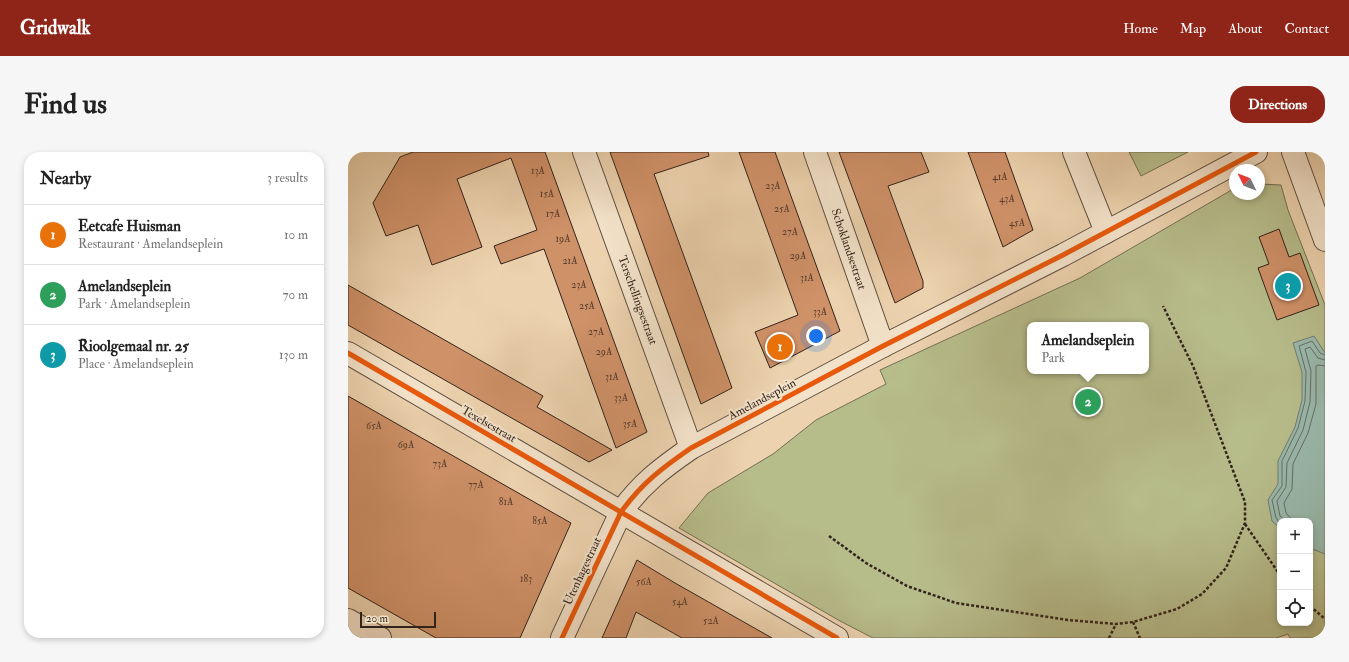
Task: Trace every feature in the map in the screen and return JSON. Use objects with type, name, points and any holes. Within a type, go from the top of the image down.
[{"type":"street","name":"Terschellingsestraat","points":[[584,152],[691,448]]},
{"type":"street","name":"Schoklandsestraat","points":[[815,152],[883,346]]},
{"type":"street","points":[[1074,152],[1106,232]]},
{"type":"street","name":"Amelandseplein","points":[[621,512],[630,499],[665,465],[691,448],[883,346],[1106,232],[1256,152]]},
{"type":"street","points":[[1293,152],[1325,240]]},
{"type":"street","name":"Texelsestraat","points":[[348,353],[621,512]]},
{"type":"street","points":[[621,512],[837,638]]},
{"type":"street","name":"Utenhagestraat","points":[[562,638],[621,512]]},
{"type":"street","points":[[348,620],[380,638]]},
{"type":"path","points":[[829,536],[866,564],[907,586],[956,603],[1068,620],[1116,624],[1133,622],[1177,609],[1202,594],[1226,568],[1245,523],[1245,502],[1194,366],[1163,306]]},
{"type":"path","points":[[1245,523],[1277,570]]},
{"type":"path","points":[[1313,609],[1325,619]]},
{"type":"path","points":[[1133,622],[1140,638]]},
{"type":"path","points":[[1109,638],[1116,624]]},
{"type":"green space","points":[[1129,152],[1188,152],[1141,176]]},
{"type":"green space","points":[[1265,184],[1281,185],[1288,210],[1325,305],[1325,638],[1290,638],[1288,634],[1276,638],[873,638],[840,621],[679,528],[708,493],[773,454],[816,420],[886,384],[880,370],[1080,278],[1229,191],[1229,200],[1265,200]]},
{"type":"water","points":[[1314,336],[1325,353],[1325,554],[1313,549],[1313,518],[1277,518],[1277,525],[1272,521],[1268,500],[1278,484],[1278,461],[1295,427],[1302,400],[1302,372],[1293,343]]},
{"type":"building","points":[[413,152],[545,152],[647,432],[616,448],[544,249],[501,264],[494,246],[537,230],[511,158],[457,179],[482,247],[432,265],[418,225],[386,236],[373,203],[400,157]]},
{"type":"building","points":[[610,152],[708,152],[709,156],[654,174],[732,388],[701,404]]},
{"type":"building","points":[[739,152],[775,152],[840,331],[770,368],[755,332],[798,315]]},
{"type":"building","points":[[839,152],[921,152],[929,172],[888,186],[923,281],[923,288],[895,303]]},
{"type":"building","points":[[968,152],[1005,152],[1033,230],[1003,247]]},
{"type":"building","points":[[1279,229],[1289,257],[1300,253],[1319,305],[1277,320],[1258,268],[1269,264],[1259,237]]},
{"type":"building","points":[[348,285],[543,396],[537,407],[612,450],[589,462],[348,325]]},
{"type":"building","points":[[348,396],[571,523],[520,638],[436,638],[348,588]]},
{"type":"building","points":[[637,560],[772,638],[682,638],[636,612],[626,638],[602,638]]},
{"type":"cycle path","points":[[562,638],[621,512],[645,484],[681,455],[691,448],[883,346],[1063,255],[1256,152]]},
{"type":"cycle path","points":[[348,353],[837,638]]},
{"type":"place","name":"Rioolgemaal nr. 25","points":[[1288,286]]},
{"type":"place","name":"Eetcafe Huisman","points":[[780,347]]},
{"type":"place","name":"Amelandseplein","points":[[1088,402]]}]
